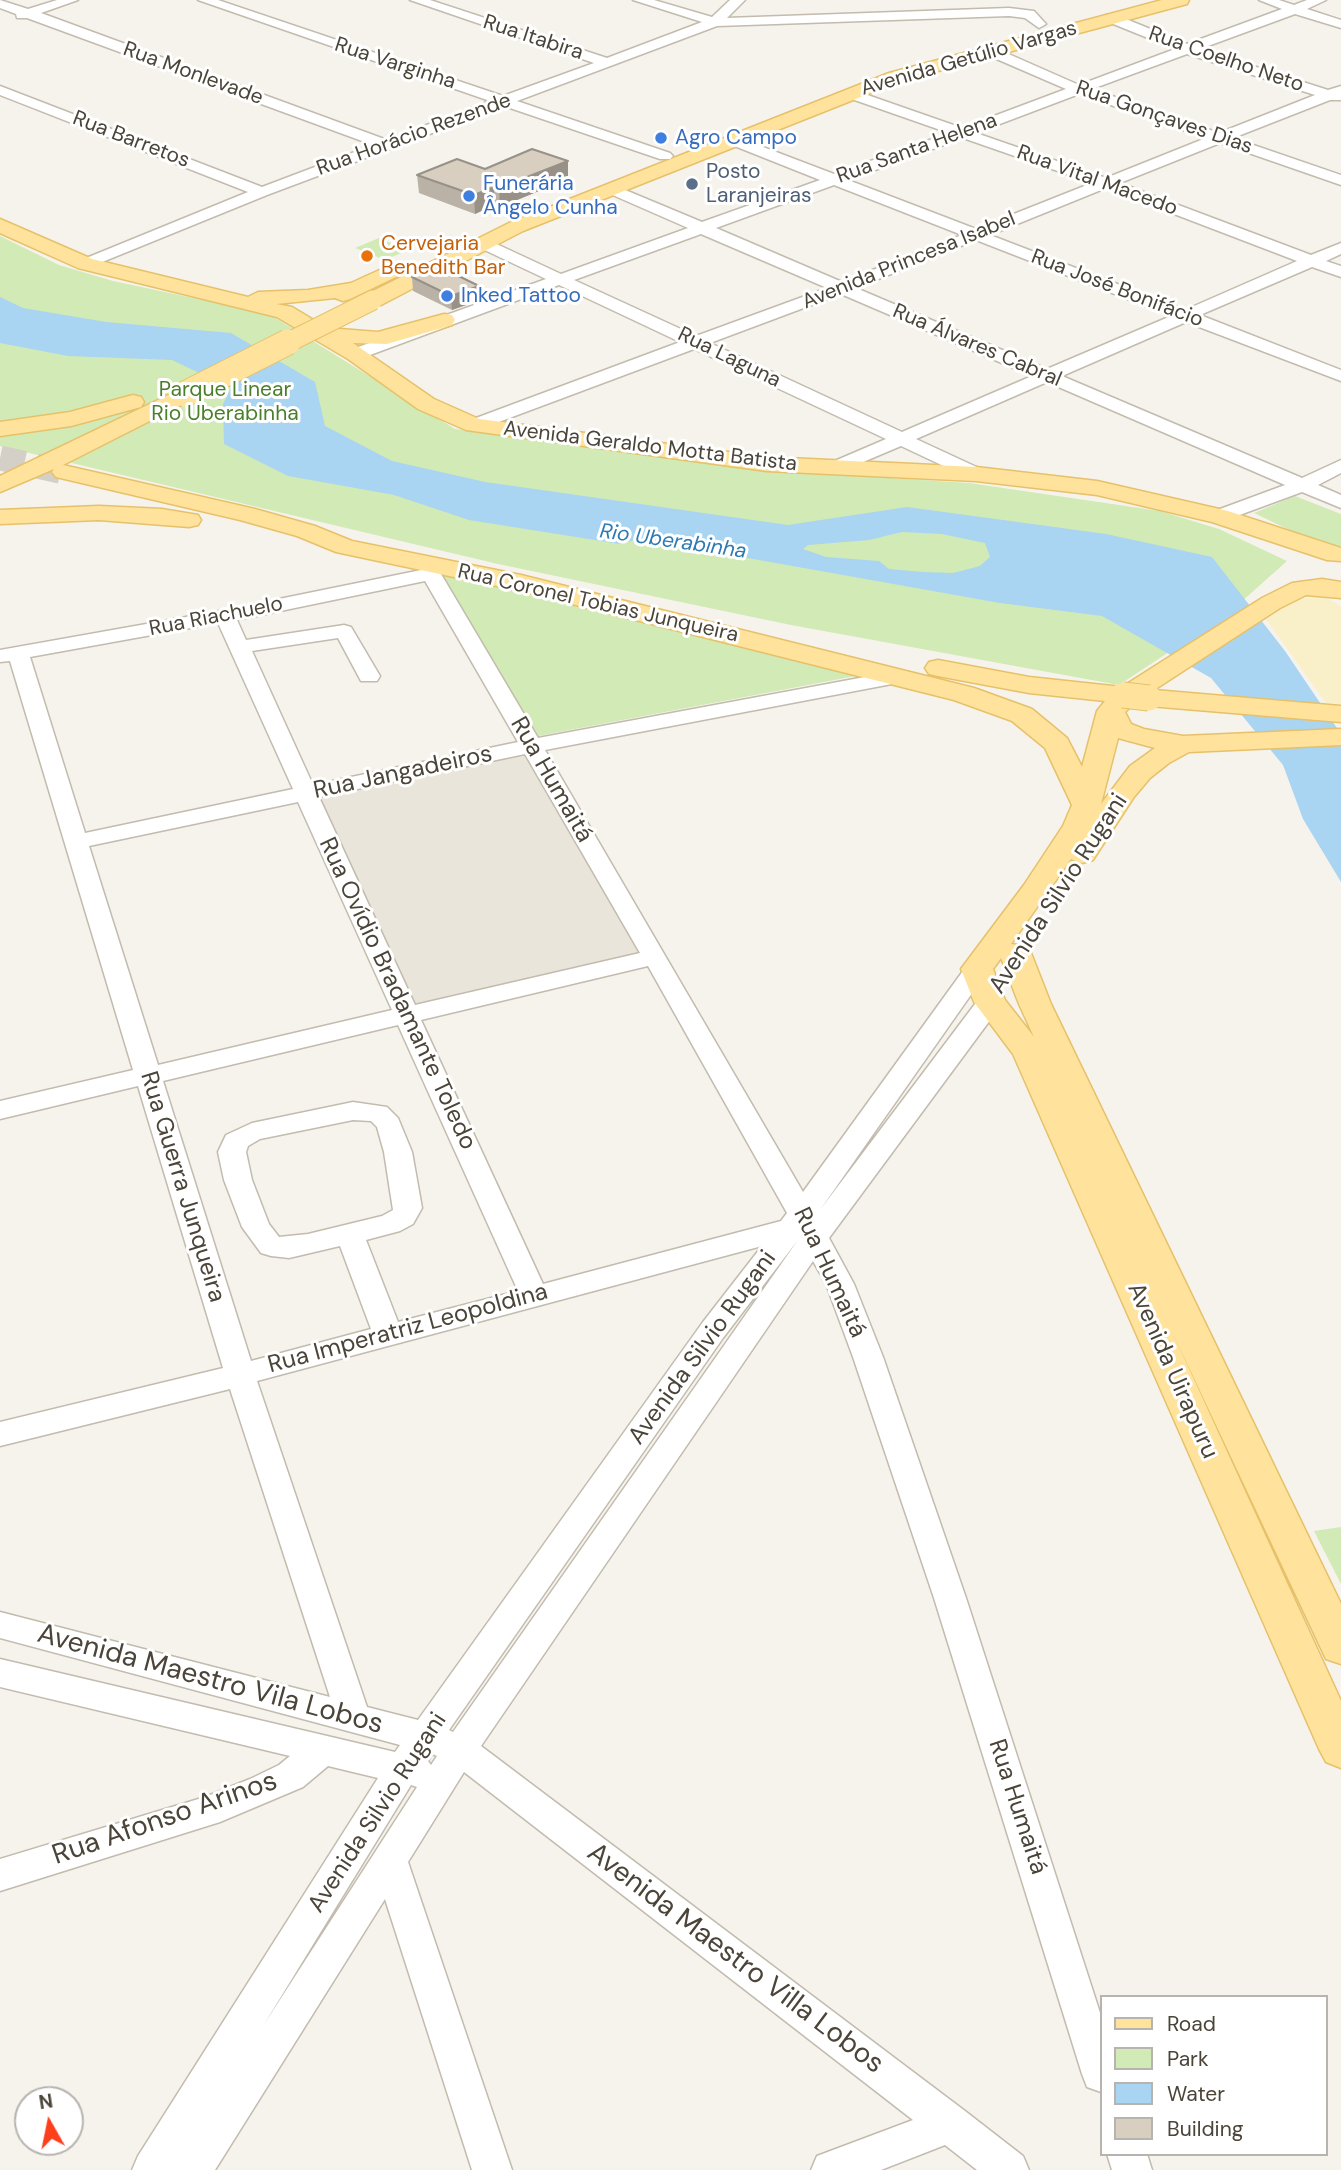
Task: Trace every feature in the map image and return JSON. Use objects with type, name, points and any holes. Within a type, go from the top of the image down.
[{"type":"main road","name":"Avenida Getúlio Vargas","points":[[0,485],[92,443],[174,391],[348,292],[665,156],[795,104],[1039,24],[1137,0]]},
{"type":"main road","name":"Avenida Getúlio Vargas","points":[[0,464],[133,402],[174,391],[373,300],[482,243],[507,224],[613,190],[737,142],[851,94],[890,73],[990,51],[1181,0]]},
{"type":"main road","points":[[795,104],[815,110]]},
{"type":"main road","name":"Avenida Geraldo Motta Batista","points":[[0,225],[85,264],[284,312],[356,354],[426,404],[474,425],[767,464],[976,474],[1097,488],[1219,516],[1338,555]]},
{"type":"main road","points":[[190,289],[262,298],[348,292]]},
{"type":"main road","points":[[321,333],[379,339],[444,320]]},
{"type":"main road","points":[[0,429],[71,419],[133,402]]},
{"type":"main road","name":"Rua Coronel Tobias Junqueira","points":[[64,472],[258,517],[306,531],[345,547],[433,570],[521,583],[964,694],[1022,715],[1057,744],[1086,805]]},
{"type":"main road","points":[[0,517],[99,513],[162,516],[345,547]]},
{"type":"main road","points":[[1301,588],[1312,561],[1338,555]]},
{"type":"main road","points":[[521,583],[948,670],[1128,701],[1341,714]]},
{"type":"main road","points":[[1128,701],[1122,699],[1272,603],[1301,588],[1341,590]]},
{"type":"main road","points":[[1128,701],[1121,729],[1136,736],[1183,744],[1341,737]]},
{"type":"main road","name":"Avenida Silvio Rugani","points":[[983,986],[1037,890],[1078,826],[1128,701]]},
{"type":"main road","name":"Avenida Silvio Rugani","points":[[983,986],[1015,953],[1123,792],[1159,757],[1183,744]]},
{"type":"main road","name":"Avenida Uirapuru","points":[[1015,953],[1035,1004],[1341,1647]]},
{"type":"main road","name":"Avenida Uirapuru","points":[[983,986],[1027,1051],[1341,1749]]},
{"type":"main road","points":[[1247,1537],[1287,1532]]},
{"type":"street","points":[[0,21],[71,0]]},
{"type":"street","name":"Rua Varginha","points":[[205,0],[665,156]]},
{"type":"street","name":"Rua Itabira","points":[[417,0],[609,63]]},
{"type":"street","points":[[640,0],[715,22],[1009,12],[1028,15],[1039,24]]},
{"type":"street","name":"Rua Horácio Rezende","points":[[85,264],[262,192],[715,22],[738,0]]},
{"type":"street","points":[[1266,0],[1341,24]]},
{"type":"street","name":"Rua Santa Helena","points":[[356,354],[1319,0]]},
{"type":"street","name":"Rua Monlevade","points":[[0,4],[386,145]]},
{"type":"street","name":"Rua Coelho Neto","points":[[1111,18],[1189,50],[1337,95]]},
{"type":"street","name":"Rua Gonçaves Dias","points":[[990,51],[1080,90],[1341,180]]},
{"type":"street","name":"Rua Barretos","points":[[0,90],[262,192]]},
{"type":"street","name":"Rua Vital Macedo","points":[[851,94],[1106,183],[1341,272]]},
{"type":"street","name":"Avenida Princesa Isabel","points":[[474,425],[698,343],[1337,95]]},
{"type":"street","name":"Rua José Bonifácio","points":[[737,142],[1341,376]]},
{"type":"street","name":"Rua Álvares Cabral","points":[[613,190],[1341,502]]},
{"type":"street","name":"Rua Laguna","points":[[482,243],[976,474]]},
{"type":"street","points":[[837,467],[1341,248]]},
{"type":"street","points":[[1219,516],[1303,485],[1341,466]]},
{"type":"street","name":"Rua Riachuelo","points":[[9,655],[225,616],[433,570]]},
{"type":"street","name":"Rua Humaitá","points":[[433,570],[531,746],[655,957],[803,1226],[840,1284],[868,1357],[950,1598],[1100,2071]]},
{"type":"street","name":"Rua Ovídio Bradamante Toledo","points":[[225,616],[534,1295]]},
{"type":"street","points":[[239,647],[344,631],[369,676]]},
{"type":"street","name":"Rua Guerra Junqueira","points":[[9,655],[74,842],[240,1375],[354,1718]]},
{"type":"street","name":"Rua Jangadeiros","points":[[74,842],[531,746],[897,677]]},
{"type":"street","points":[[0,1110],[408,1017],[655,957]]},
{"type":"street","name":"Avenida Silvio Rugani","points":[[193,2170],[450,1764],[803,1226],[983,986]]},
{"type":"street","points":[[353,1111],[378,1113],[389,1124],[398,1152],[408,1208],[403,1217],[390,1224],[350,1234],[289,1248],[271,1246],[256,1227],[238,1180],[232,1152],[236,1141],[251,1132],[306,1119],[353,1111]]},
{"type":"street","name":"Avenida Silvio Rugani","points":[[152,2170],[403,1768],[713,1330],[803,1226]]},
{"type":"street","name":"Rua Imperatriz Leopoldina","points":[[0,1434],[240,1375],[534,1295],[803,1226]]},
{"type":"street","points":[[350,1234],[388,1335]]},
{"type":"street","name":"Avenida Maestro Vila Lobos","points":[[0,1625],[426,1737],[450,1764]]},
{"type":"street","name":"Avenida Maestro Villa Lobos","points":[[0,1673],[403,1768],[450,1764],[951,2124],[1009,2170]]},
{"type":"street","name":"Rua Afonso Arinos","points":[[0,1875],[208,1811],[262,1790],[291,1776],[323,1749]]},
{"type":"street","points":[[390,1861],[492,2170]]},
{"type":"street","points":[[831,2170],[951,2124]]},
{"type":"shaded area","points":[[531,746],[655,957],[408,1017],[306,794]]},
{"type":"green space","name":"Parque Linear Rio Uberabinha","points":[[0,236],[59,265],[113,281],[269,314],[455,429],[763,470],[969,483],[1160,511],[1219,529],[1287,561],[1231,611],[1119,685],[791,625],[498,564],[0,446]]},
{"type":"green space","points":[[379,238],[408,250],[385,260],[355,248]]},
{"type":"green space","points":[[1295,496],[1341,514],[1341,547],[1308,539],[1254,513]]},
{"type":"green space","points":[[441,574],[861,675],[538,736]]},
{"type":"green space","points":[[1341,1527],[1341,1584],[1314,1531]]},
{"type":"sand","points":[[1324,597],[1341,606],[1341,704],[1326,703],[1266,619],[1296,599]]},
{"type":"water","points":[[0,297],[23,308],[106,322],[231,333],[315,382],[325,426],[392,461],[485,482],[788,525],[907,507],[1106,534],[1212,557],[1285,651],[1341,734],[1341,882],[1303,819],[1283,765],[1211,678],[1102,616],[1000,603],[288,476],[224,444],[223,404],[231,388],[172,360],[68,356],[0,343]],"holes":[[[902,532],[942,534],[985,543],[990,557],[980,566],[953,573],[923,572],[889,569],[879,561],[826,557],[803,549],[808,545],[869,540]]]},
{"type":"building","points":[[532,149],[568,161],[474,195],[417,175],[457,159],[485,169]]},
{"type":"building","points":[[436,265],[479,286],[451,296],[412,277]]},
{"type":"waterway","name":"Rio Uberabinha","points":[[400,486],[469,510],[620,534]]},
{"type":"tunnel","points":[[0,458],[64,472]]},
{"type":"place","name":"Agro Campo","points":[[661,138]]},
{"type":"place","name":"Posto Laranjeiras","points":[[692,184]]},
{"type":"place","name":"Funerária Ângelo Cunha","points":[[469,196]]},
{"type":"place","name":"Cervejaria Benedith Bar","points":[[367,256]]},
{"type":"place","name":"Inked Tattoo","points":[[447,296]]}]
